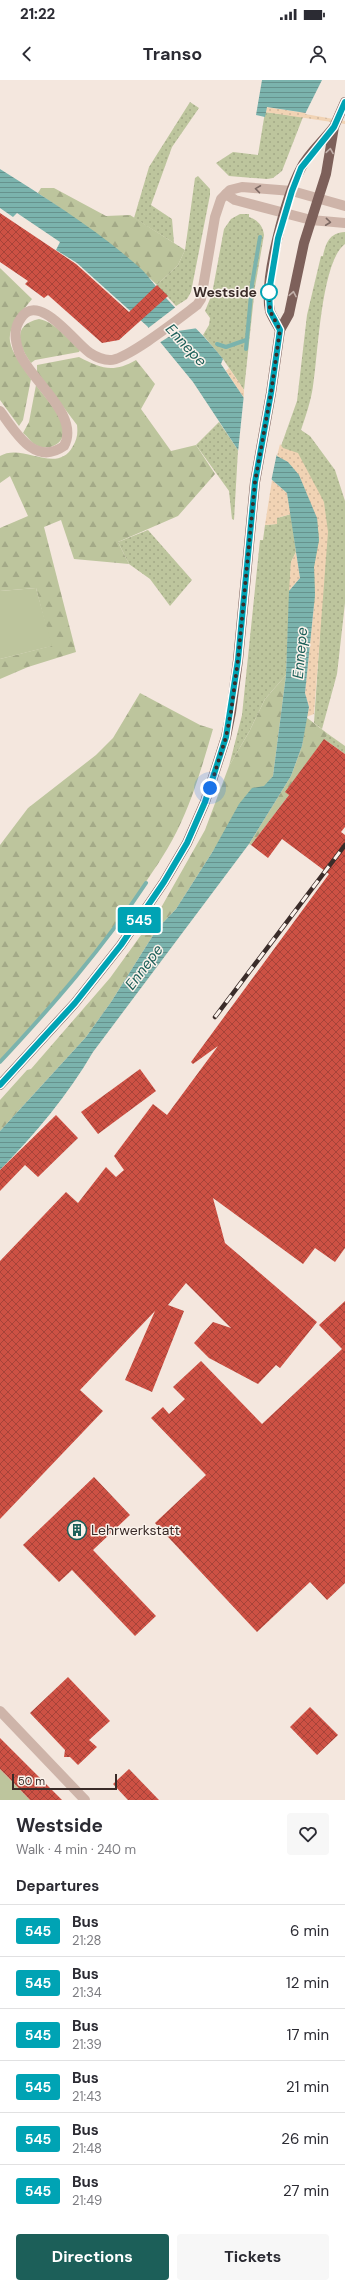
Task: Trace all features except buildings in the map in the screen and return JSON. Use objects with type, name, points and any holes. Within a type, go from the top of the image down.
[{"type":"main road","points":[[0,1085],[75,1003],[121,945],[168,875],[187,843],[205,802],[224,743],[231,712],[238,660],[255,482],[271,393],[280,330],[289,314],[311,220],[326,174],[334,127],[345,102]]},
{"type":"main road","points":[[280,330],[270,311],[269,292],[278,238],[292,191],[301,168],[334,127]]},
{"type":"street","points":[[0,410],[24,443],[33,449],[52,453],[64,446],[68,435],[65,418],[20,355],[14,334],[17,324],[23,315],[30,310],[39,311],[69,332],[89,353],[102,359],[122,358],[197,305],[200,298],[215,216],[221,199],[230,190],[242,187],[292,191],[345,206]]},
{"type":"street","points":[[226,194],[235,200],[311,220],[345,223]]},
{"type":"street","points":[[0,1711],[85,1800]]},
{"type":"green space","points":[[190,102],[199,108],[172,147],[151,205],[172,219],[174,243],[134,218],[149,167]]},
{"type":"green space","points":[[265,112],[303,117],[282,171],[273,178],[267,179],[229,176],[216,163],[233,152],[258,155]]},
{"type":"green space","points":[[198,176],[210,189],[210,195],[191,292],[187,299],[176,306],[157,285],[178,265],[185,250],[195,178]]},
{"type":"green space","points":[[41,188],[54,188],[106,216],[130,215],[185,250],[178,265],[157,285],[114,248],[38,193]]},
{"type":"green space","points":[[240,214],[249,214],[249,217],[260,224],[264,235],[255,287],[244,390],[223,359],[203,335],[209,325],[210,318],[205,311],[212,294],[224,229],[231,219]]},
{"type":"green space","points":[[345,232],[345,244],[337,254],[326,288],[312,392],[301,430],[310,436],[335,470],[345,501],[345,603],[337,674],[322,729],[314,723],[320,633],[281,446],[297,401],[307,315],[321,256],[323,256],[327,243],[335,234]]},
{"type":"green space","points":[[0,268],[32,299],[15,321],[11,330],[10,338],[11,346],[15,355],[31,379],[23,420],[19,426],[0,400]]},
{"type":"green space","points":[[39,319],[56,327],[80,350],[79,352],[35,360],[31,363],[23,350],[20,337],[21,331],[24,326],[30,322]]},
{"type":"green space","points":[[79,357],[101,367],[108,368],[121,367],[136,360],[155,384],[141,409],[171,451],[196,445],[215,474],[178,516],[118,542],[129,564],[74,559],[61,520],[44,527],[76,652],[28,667],[0,679],[0,659],[51,646],[36,588],[0,591],[0,528],[28,516],[10,476],[0,483],[0,456],[9,453],[19,453],[49,459],[58,458],[66,454],[73,446],[77,436],[77,425],[37,372],[37,365]]},
{"type":"green space","points":[[36,385],[55,410],[63,427],[62,438],[59,442],[45,448],[34,444],[23,433],[29,422]]},
{"type":"green space","points":[[219,422],[238,450],[234,520],[232,519],[229,491],[196,445]]},
{"type":"green space","points":[[291,514],[296,552],[291,562],[286,675],[265,699],[249,732],[229,766],[242,715],[260,540],[263,540],[265,525],[276,524],[277,518]]},
{"type":"green space","points":[[148,530],[192,580],[170,606],[150,579],[129,564],[118,542]]},
{"type":"green space","points":[[36,588],[52,646],[0,659],[0,591]]},
{"type":"green space","points":[[286,675],[273,776],[213,851],[176,909],[157,929],[111,1002],[86,1037],[0,1131],[0,1100],[27,1070],[31,1069],[110,978],[162,906],[205,830],[229,766],[249,732],[265,699]]},
{"type":"green space","points":[[140,693],[200,725],[213,729],[188,806],[168,848],[121,917],[72,980],[0,1060],[0,845],[28,808],[96,755],[113,738]]},
{"type":"green space","points":[[306,717],[328,734],[286,792],[289,795],[251,845],[249,844],[291,776],[302,746]]},
{"type":"green space","points":[[328,734],[345,746],[345,754],[324,739]]},
{"type":"green space","points":[[0,1769],[30,1800],[0,1800]]},
{"type":"sand","points":[[266,107],[345,119],[345,124],[265,112]]},
{"type":"sand","points":[[229,368],[244,390],[244,398],[226,371]]},
{"type":"sand","points":[[280,444],[283,448],[298,453],[324,502],[328,532],[314,714],[306,717],[309,707],[305,693],[315,595],[314,567],[319,540],[317,518],[277,456]]},
{"type":"sand","points":[[272,480],[287,493],[291,514],[277,518],[277,524],[265,525]]},
{"type":"sand","points":[[296,552],[300,578],[289,591],[291,562]]},
{"type":"water","points":[[262,80],[345,80],[345,119],[267,107],[265,117],[256,115]]},
{"type":"water","name":"Ennepe","points":[[0,169],[72,215],[123,253],[143,271],[163,295],[223,359],[221,364],[244,398],[277,456],[288,462],[299,475],[317,518],[319,540],[314,567],[315,595],[305,693],[309,707],[302,746],[291,776],[249,844],[93,1052],[62,1099],[0,1170],[0,1131],[86,1037],[111,1002],[157,929],[176,909],[213,851],[239,804],[252,788],[264,786],[273,776],[286,675],[289,591],[300,578],[287,493],[238,450],[193,382],[147,326],[77,263],[56,250],[60,242],[17,213],[13,217],[0,208]]},
{"type":"pier","points":[[322,80],[345,80],[345,121],[305,114]]},
{"type":"pier","points":[[177,306],[198,328],[178,331],[159,343],[147,329]]},
{"type":"pier","points":[[244,394],[277,453],[271,482],[238,452]]},
{"type":"waterway","points":[[246,349],[252,284],[260,237]]},
{"type":"waterway","points":[[217,344],[226,347],[246,340]]},
{"type":"waterway","points":[[0,1062],[77,976],[130,907],[146,883]]},
{"type":"railway","points":[[215,1017],[345,845]]},
{"type":"bus line","name":"545","points":[[0,1085],[75,1003],[121,945],[164,882],[187,843],[205,802],[226,737],[231,712],[238,660],[255,482],[271,393],[280,330],[270,311],[269,292],[272,267],[278,238],[292,191],[301,168],[334,127],[345,102]]},
{"type":"place","name":"Westside","points":[[269,292]]},
{"type":"place","name":"Lehrwerkstatt","points":[[77,1530]]},
{"type":"route","points":[[210,788],[226,737],[231,712],[238,660],[255,482],[271,393],[280,330],[270,311],[269,292]]}]
